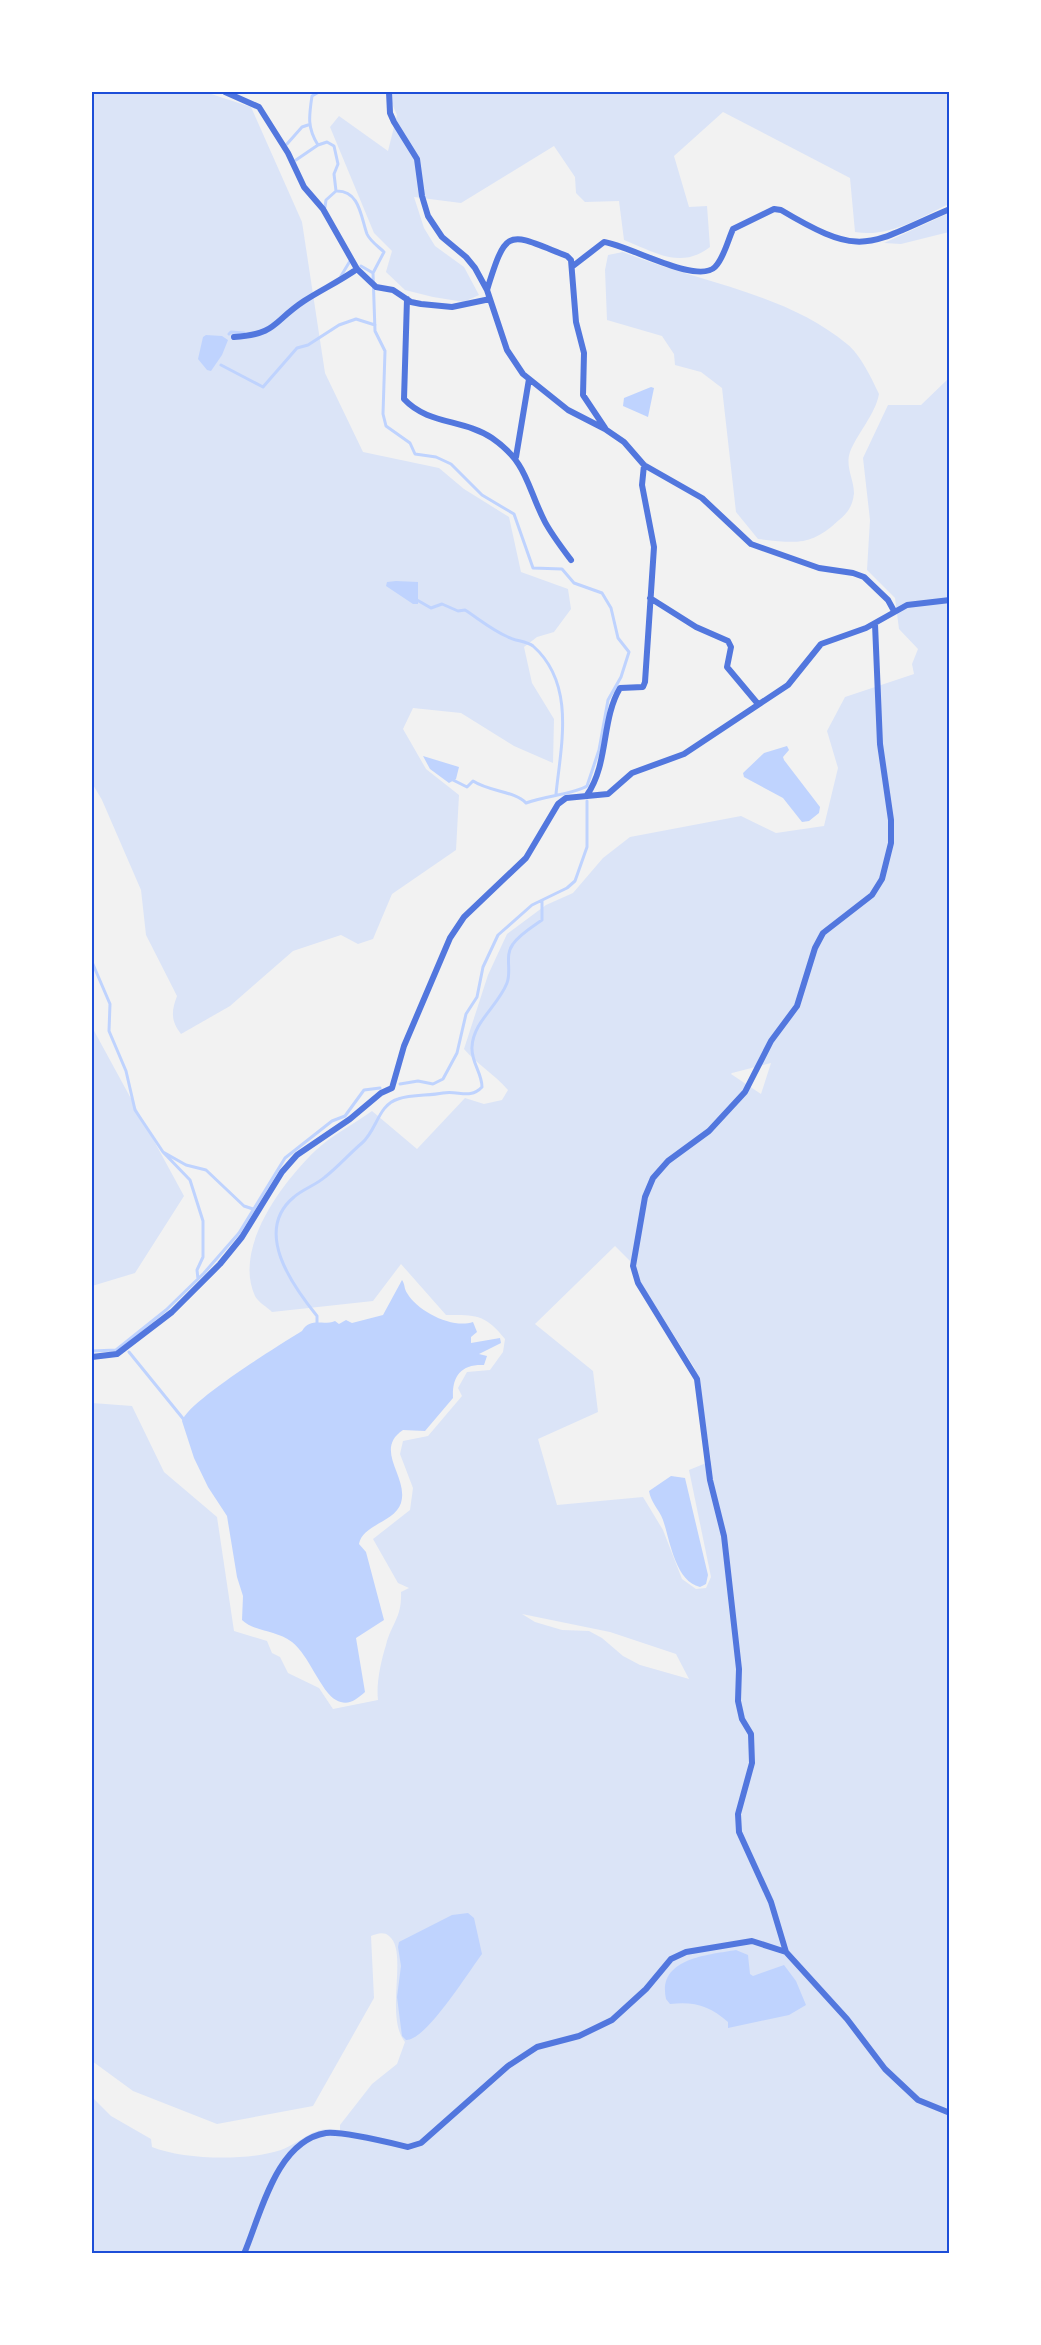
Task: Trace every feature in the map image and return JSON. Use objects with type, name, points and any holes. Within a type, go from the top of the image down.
[{"type":"street","points":[[225,92],[259,107],[288,153],[304,187],[322,209],[357,269],[376,286],[393,290],[421,304],[452,307],[490,299]]},
{"type":"street","points":[[389,92],[390,113],[417,159],[422,196],[428,216],[442,237],[466,257],[487,290],[513,362],[529,379],[568,410],[605,429],[624,442],[644,465],[702,498],[751,544],[819,568],[854,573],[864,577],[888,600],[894,611]]},
{"type":"street","points":[[573,266],[604,242],[622,245],[682,268],[707,272],[715,268],[733,229],[774,209],[781,210],[837,240],[866,243],[883,239],[950,208]]},
{"type":"street","points":[[487,290],[498,256],[511,240],[519,237],[567,256],[573,266],[576,322],[584,353],[583,396],[605,429]]},
{"type":"street","points":[[234,337],[265,333],[303,302],[336,284],[357,269]]},
{"type":"street","points":[[407,299],[404,399],[424,415],[481,432],[516,458],[526,473],[532,495],[546,524],[571,560]]},
{"type":"street","points":[[516,458],[529,379]]},
{"type":"street","points":[[587,795],[599,770],[613,700],[620,688],[643,687],[645,682],[654,547],[642,485],[644,465]]},
{"type":"street","points":[[650,598],[696,627],[728,641],[731,647],[727,667],[758,704]]},
{"type":"street","points":[[92,1357],[117,1354],[172,1312],[220,1264],[242,1237],[282,1172],[297,1155],[350,1119],[381,1093],[392,1088],[404,1046],[450,938],[464,917],[526,858],[558,804],[566,798],[608,794],[632,773],[684,754],[734,723],[788,685],[821,644],[875,624],[907,605],[950,600]]},
{"type":"street","points":[[875,624],[880,744],[891,820],[891,843],[882,879],[872,896],[823,933],[815,948],[797,1006],[771,1041],[746,1092],[709,1131],[668,1161],[653,1178],[645,1197],[633,1266],[648,1301],[697,1379],[710,1480],[724,1536],[739,1669],[738,1701],[742,1719],[752,1734],[752,1763],[738,1814],[739,1832],[771,1902],[786,1952],[847,2019],[885,2069],[918,2100],[950,2113]]},
{"type":"street","points":[[244,2253],[286,2156],[308,2140],[327,2133],[408,2147],[421,2143],[508,2066],[537,2047],[579,2036],[612,2020],[646,1989],[672,1959],[686,1952],[752,1941],[786,1952]]},
{"type":"shaded area","points":[[92,92],[205,92],[251,107],[302,222],[325,373],[363,452],[439,468],[464,489],[509,517],[521,572],[568,589],[571,609],[554,632],[537,637],[524,647],[532,683],[554,719],[553,763],[514,746],[461,713],[413,708],[403,729],[426,769],[459,795],[456,850],[392,894],[373,939],[358,944],[341,935],[293,951],[230,1006],[181,1034],[175,1025],[173,1016],[177,996],[146,935],[141,890],[102,800],[92,783]]},
{"type":"shaded area","points":[[387,92],[945,92],[950,95],[949,204],[903,226],[880,232],[855,232],[850,178],[723,112],[674,156],[689,207],[707,206],[710,247],[699,254],[678,258],[657,254],[624,240],[619,201],[585,202],[576,193],[575,177],[554,146],[461,203],[414,197],[424,228],[435,246],[464,267],[479,295],[464,302],[433,297],[405,290],[386,272],[392,251],[374,233],[330,127],[339,116],[388,151],[397,115]]},
{"type":"shaded area","points":[[949,213],[949,232],[901,244],[884,243]]},
{"type":"shaded area","points":[[623,252],[768,300],[796,312],[823,326],[847,344],[856,354],[879,394],[874,409],[850,452],[849,468],[854,488],[851,505],[845,515],[829,529],[811,539],[802,541],[783,542],[758,539],[736,512],[722,388],[701,372],[675,365],[674,354],[662,336],[607,320],[605,270],[608,255]]},
{"type":"shaded area","points":[[949,378],[949,2253],[92,2253],[92,2097],[111,2116],[151,2139],[152,2147],[198,2157],[267,2154],[281,2150],[315,2132],[340,2130],[340,2125],[372,2084],[397,2064],[405,2042],[399,2031],[396,2017],[397,1955],[395,1944],[387,1934],[380,1933],[371,1936],[374,1998],[313,2106],[217,2124],[133,2091],[92,2061],[92,1403],[132,1406],[164,1472],[217,1517],[234,1631],[267,1641],[272,1653],[280,1657],[288,1673],[319,1688],[333,1709],[378,1700],[378,1679],[384,1651],[398,1614],[401,1592],[409,1588],[398,1583],[373,1539],[410,1510],[413,1488],[400,1454],[403,1441],[428,1436],[462,1396],[458,1388],[467,1372],[490,1370],[503,1352],[505,1339],[485,1320],[473,1316],[446,1315],[401,1264],[373,1301],[272,1312],[256,1298],[250,1277],[250,1258],[256,1237],[276,1198],[302,1164],[329,1140],[372,1111],[417,1149],[465,1098],[484,1104],[502,1100],[508,1090],[464,1049],[488,975],[507,934],[546,905],[573,893],[603,858],[630,837],[741,816],[776,833],[824,826],[838,768],[827,731],[845,697],[914,674],[912,664],[918,649],[899,629],[895,598],[867,570],[870,520],[863,458],[888,405],[921,405]],"holes":[[[771,1063],[761,1094],[731,1074],[732,1073]],[[615,1246],[635,1266],[641,1283],[694,1367],[699,1380],[711,1461],[689,1470],[711,1577],[706,1588],[696,1589],[682,1579],[663,1530],[643,1497],[557,1505],[538,1439],[598,1412],[593,1371],[535,1324]],[[522,1614],[610,1632],[676,1654],[689,1679],[640,1665],[623,1656],[602,1638],[589,1631],[562,1630],[535,1622]]]},
{"type":"shaded area","points":[[92,1027],[184,1196],[135,1273],[92,1286]]},
{"type":"water","points":[[206,335],[222,336],[228,340],[222,355],[211,371],[207,370],[198,359],[203,337]]},
{"type":"water","points":[[651,387],[654,388],[648,417],[623,406],[624,398]]},
{"type":"water","points":[[387,582],[418,582],[418,604],[413,604],[386,586]]},
{"type":"water","points":[[787,746],[789,750],[783,757],[784,760],[820,807],[819,813],[809,821],[802,822],[783,798],[744,777],[743,773],[764,753]]},
{"type":"water","points":[[423,756],[459,767],[456,779],[449,783],[430,769]]},
{"type":"water","points":[[402,1280],[412,1300],[427,1312],[446,1321],[465,1324],[473,1322],[477,1332],[471,1337],[471,1343],[500,1338],[501,1343],[479,1354],[487,1356],[484,1365],[469,1367],[460,1373],[454,1383],[453,1398],[425,1431],[403,1430],[391,1446],[391,1455],[402,1493],[401,1503],[392,1515],[366,1532],[359,1544],[366,1552],[384,1620],[356,1638],[365,1692],[344,1703],[330,1696],[304,1655],[292,1642],[279,1635],[253,1627],[242,1620],[243,1596],[237,1577],[227,1516],[208,1487],[194,1458],[182,1421],[200,1400],[217,1387],[302,1331],[309,1324],[335,1321],[339,1324],[346,1320],[352,1323],[383,1315]]},
{"type":"water","points":[[671,1476],[685,1478],[708,1575],[706,1584],[700,1587],[685,1577],[679,1568],[663,1520],[650,1495],[649,1491]]},
{"type":"water","points":[[468,1913],[474,1918],[482,1954],[435,2018],[414,2037],[406,2040],[402,2036],[397,1997],[401,1966],[399,1942],[452,1915]]},
{"type":"water","points":[[736,1950],[748,1955],[750,1974],[753,1976],[784,1965],[796,1981],[806,2005],[789,2015],[728,2028],[728,2022],[708,2008],[687,2003],[670,2004],[666,1999],[665,1985],[669,1975],[677,1967],[699,1957]]},
{"type":"waterway","points":[[319,92],[312,96],[310,116],[312,133],[318,145],[327,142],[334,146],[338,164],[334,174],[336,191],[344,192],[355,200],[368,237],[384,252],[373,273],[375,331],[385,351],[383,414],[386,426],[410,443],[415,454],[436,457],[451,464],[482,495],[514,514],[533,568],[562,569],[574,583],[602,593],[611,608],[618,638],[629,652],[621,677],[608,700],[599,750],[587,786]]},
{"type":"waterway","points":[[287,144],[302,127],[308,125]]},
{"type":"waterway","points":[[296,160],[318,145]]},
{"type":"waterway","points":[[325,207],[326,200],[336,191]]},
{"type":"waterway","points":[[341,276],[350,261]]},
{"type":"waterway","points":[[361,266],[373,273]]},
{"type":"waterway","points":[[221,365],[263,387],[297,348],[308,345],[339,325],[356,319],[375,325]]},
{"type":"waterway","points":[[229,334],[231,332],[244,333]]},
{"type":"waterway","points":[[417,600],[431,608],[442,604],[458,611],[465,610],[502,634],[530,644],[547,661],[555,678],[562,716],[556,794]]},
{"type":"waterway","points":[[453,780],[467,787],[473,781],[515,796],[526,803],[587,786]]},
{"type":"waterway","points":[[400,1084],[418,1081],[433,1084],[443,1079],[457,1053],[466,1014],[477,997],[483,967],[498,935],[532,905],[567,888],[575,881],[587,847],[587,801]]},
{"type":"waterway","points":[[317,1325],[317,1316],[297,1289],[281,1258],[277,1241],[277,1226],[282,1211],[294,1197],[321,1180],[362,1143],[391,1102],[403,1097],[448,1092],[468,1094],[482,1087],[472,1052],[473,1038],[507,983],[510,949],[523,934],[542,920],[542,901]]},
{"type":"waterway","points":[[92,962],[110,1004],[109,1031],[126,1071],[135,1110],[163,1152],[186,1165],[206,1170],[244,1206],[253,1209]]},
{"type":"waterway","points":[[92,1351],[116,1350],[166,1310],[204,1273],[239,1233],[285,1158],[332,1121],[345,1116],[364,1090],[380,1088]]},
{"type":"waterway","points":[[163,1152],[190,1180],[203,1221],[203,1257],[197,1270],[198,1279]]},
{"type":"waterway","points":[[129,1352],[185,1421]]}]
